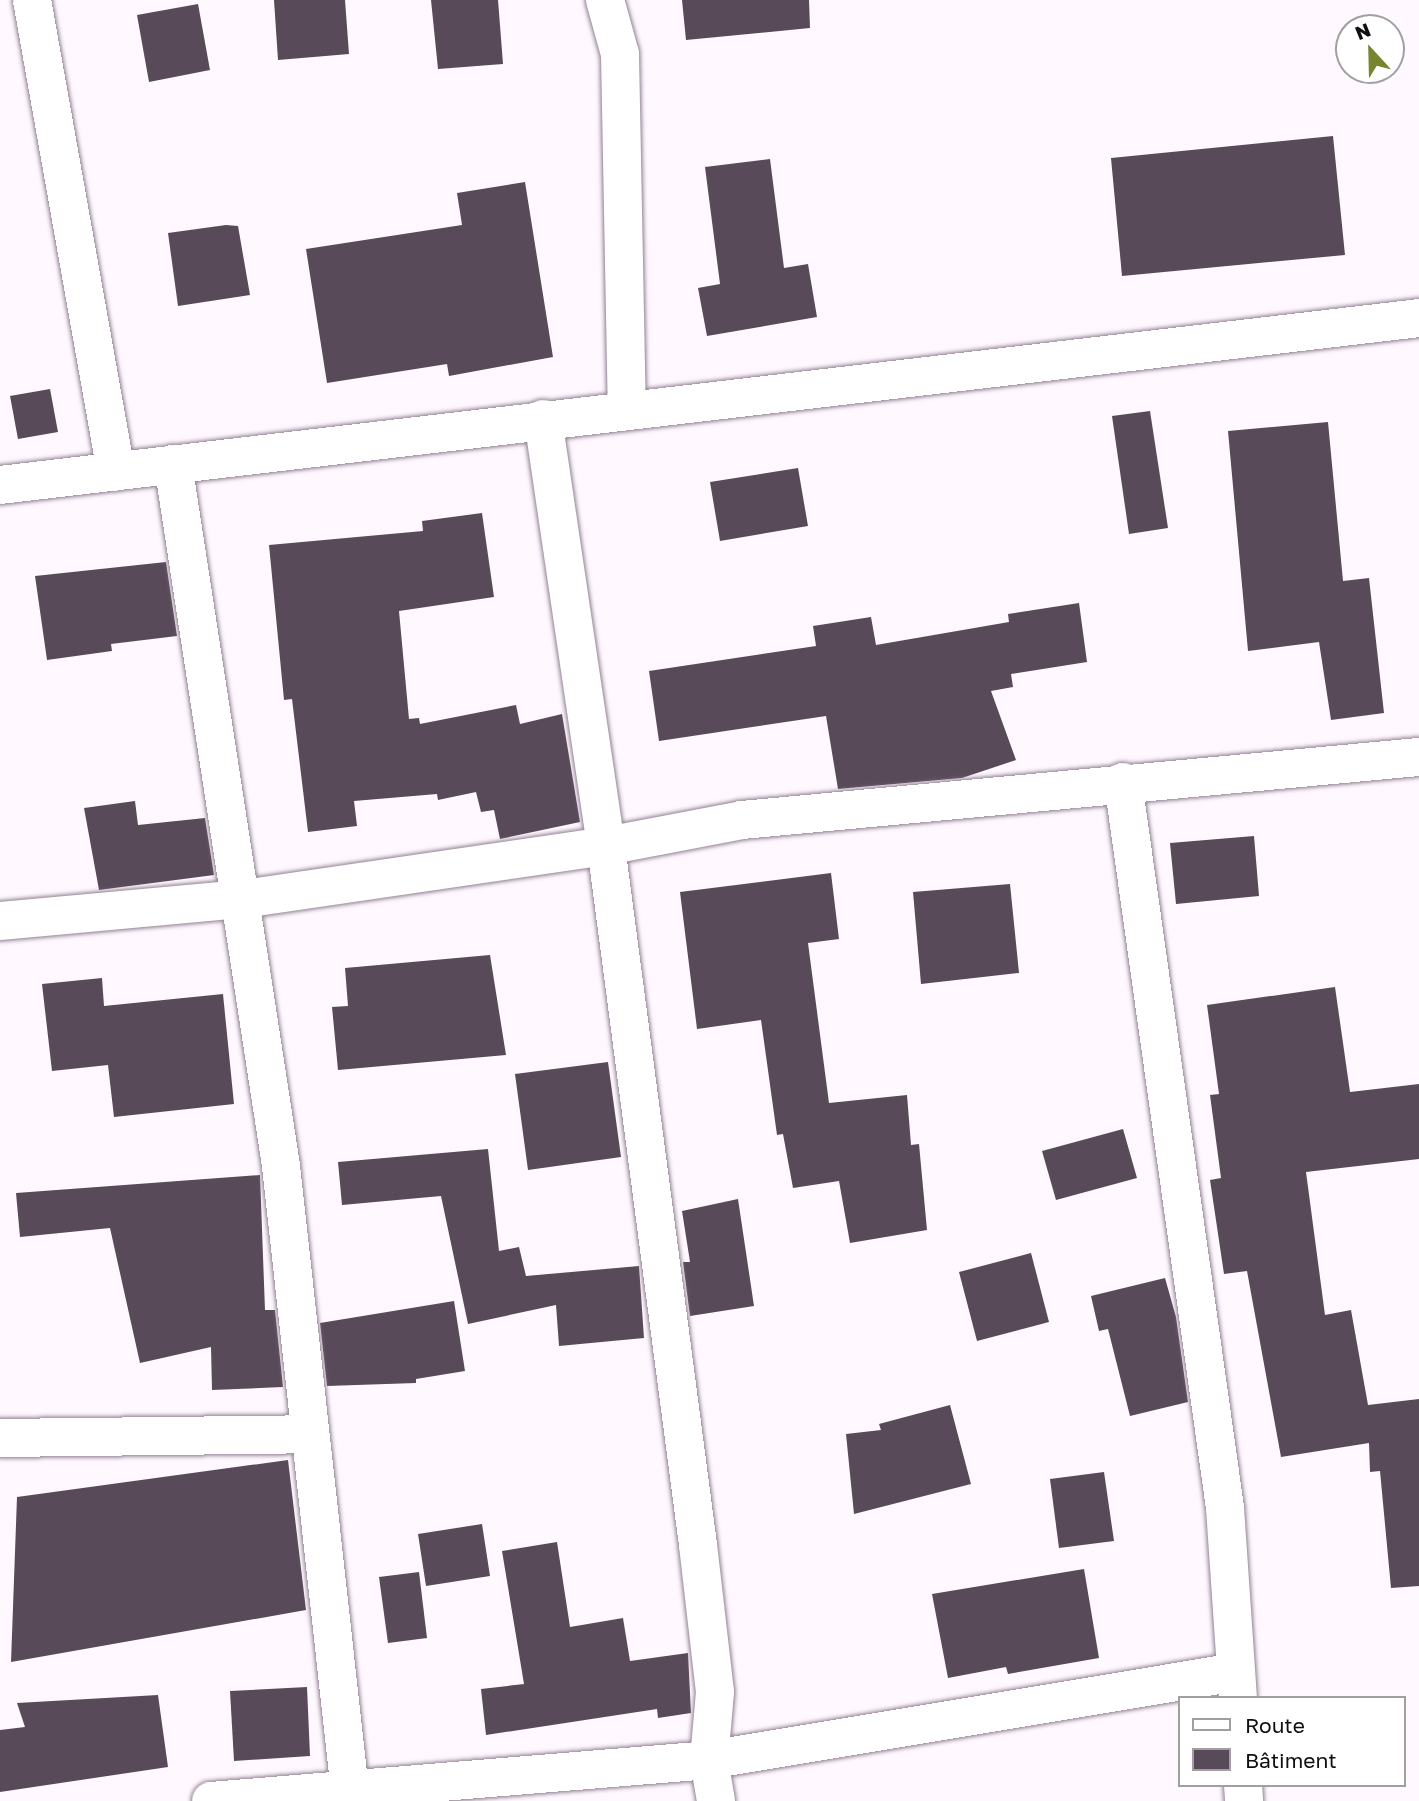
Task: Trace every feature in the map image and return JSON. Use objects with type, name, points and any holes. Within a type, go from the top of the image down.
[{"type":"street","points":[[33,0],[116,472]]},
{"type":"street","points":[[605,0],[620,54],[627,409]]},
{"type":"street","points":[[0,485],[627,409],[1419,318]]},
{"type":"street","points":[[543,419],[606,846],[715,1692],[709,1760],[716,1801]]},
{"type":"street","points":[[173,464],[243,900],[281,1166],[350,1794]]},
{"type":"street","points":[[0,920],[243,900],[606,846],[742,820],[1123,782],[1419,757]]},
{"type":"street","points":[[211,1801],[350,1794],[709,1760],[1237,1685],[1225,1508],[1123,782]]},
{"type":"street","points":[[0,1438],[310,1434]]},
{"type":"building","points":[[274,0],[345,0],[349,54],[278,60]]},
{"type":"building","points":[[431,0],[498,0],[503,64],[438,69]]},
{"type":"building","points":[[682,0],[809,0],[810,28],[686,40]]},
{"type":"building","points":[[198,4],[210,70],[149,82],[137,15]]},
{"type":"building","points":[[1333,136],[1345,255],[1122,276],[1111,158]]},
{"type":"building","points":[[770,159],[784,268],[808,264],[817,317],[707,336],[698,288],[720,284],[705,167]]},
{"type":"building","points":[[525,182],[553,357],[449,376],[447,364],[327,383],[306,249],[462,225],[457,193]]},
{"type":"building","points":[[226,225],[238,226],[250,295],[178,306],[168,233]]},
{"type":"building","points":[[50,389],[58,432],[18,439],[10,396]]},
{"type":"building","points":[[1150,411],[1168,528],[1129,534],[1112,416]]},
{"type":"building","points":[[1328,422],[1343,581],[1369,578],[1384,713],[1331,720],[1319,642],[1248,651],[1228,431]]},
{"type":"building","points":[[798,468],[808,526],[720,541],[710,482]]},
{"type":"building","points":[[482,513],[494,597],[399,611],[409,719],[419,718],[420,724],[516,705],[520,724],[562,714],[580,822],[500,839],[494,810],[481,812],[476,792],[438,800],[437,794],[354,801],[357,826],[308,832],[292,699],[284,700],[269,545],[423,531],[422,521]]},
{"type":"building","points":[[166,562],[177,636],[111,644],[112,651],[47,660],[35,576]]},
{"type":"building","points":[[1079,603],[1087,662],[1011,674],[1013,687],[991,691],[1016,760],[962,778],[838,789],[826,716],[659,741],[649,671],[816,646],[813,626],[871,617],[876,645],[1009,622],[1008,614]]},
{"type":"building","points":[[135,801],[138,825],[205,818],[214,875],[99,890],[84,808]]},
{"type":"building","points":[[1254,836],[1259,896],[1176,904],[1170,843]]},
{"type":"building","points":[[831,873],[839,939],[808,943],[829,1103],[907,1095],[911,1145],[919,1144],[927,1230],[850,1243],[839,1181],[793,1188],[783,1134],[777,1135],[761,1020],[697,1029],[680,892]]},
{"type":"building","points":[[1010,884],[1019,973],[921,984],[913,892]]},
{"type":"building","points":[[490,955],[506,1055],[338,1070],[332,1007],[348,1006],[345,968]]},
{"type":"building","points":[[102,978],[104,1006],[223,994],[234,1104],[114,1117],[108,1065],[52,1071],[42,984]]},
{"type":"building","points":[[1335,987],[1350,1092],[1419,1084],[1419,1159],[1306,1172],[1325,1315],[1351,1310],[1368,1405],[1419,1399],[1419,1586],[1391,1588],[1380,1471],[1370,1472],[1369,1443],[1281,1457],[1247,1271],[1224,1274],[1210,1180],[1221,1178],[1210,1095],[1219,1094],[1207,1005]]},
{"type":"building","points":[[608,1062],[621,1157],[528,1170],[515,1074]]},
{"type":"building","points":[[1123,1129],[1137,1178],[1056,1200],[1042,1151]]},
{"type":"building","points":[[488,1149],[499,1251],[519,1247],[526,1276],[639,1266],[644,1338],[559,1346],[556,1305],[468,1324],[441,1196],[342,1205],[338,1162]]},
{"type":"building","points":[[260,1175],[265,1310],[275,1310],[283,1387],[212,1390],[211,1347],[140,1363],[110,1228],[20,1237],[16,1193]]},
{"type":"building","points":[[738,1199],[754,1306],[690,1316],[683,1262],[690,1262],[682,1211]]},
{"type":"building","points":[[1031,1253],[1049,1322],[977,1341],[959,1272]]},
{"type":"building","points":[[1165,1278],[1176,1317],[1188,1402],[1130,1416],[1108,1329],[1099,1331],[1091,1296]]},
{"type":"building","points":[[454,1301],[465,1371],[416,1379],[416,1383],[327,1386],[320,1323]]},
{"type":"building","points":[[950,1405],[971,1484],[854,1514],[846,1434],[881,1430],[879,1424]]},
{"type":"building","points":[[288,1460],[306,1610],[11,1662],[17,1497]]},
{"type":"building","points":[[1104,1472],[1114,1541],[1059,1548],[1050,1479]]},
{"type":"building","points":[[482,1524],[490,1576],[426,1586],[418,1534]]},
{"type":"building","points":[[557,1542],[570,1627],[623,1618],[630,1661],[688,1653],[691,1713],[658,1718],[657,1709],[486,1735],[481,1689],[524,1684],[502,1551]]},
{"type":"building","points":[[1084,1569],[1099,1658],[1008,1674],[1006,1667],[948,1678],[932,1594]]},
{"type":"building","points":[[419,1572],[427,1638],[388,1643],[379,1577]]},
{"type":"building","points":[[307,1687],[310,1756],[234,1761],[230,1691]]},
{"type":"building","points":[[158,1695],[168,1767],[0,1792],[0,1730],[25,1727],[17,1703]]}]
